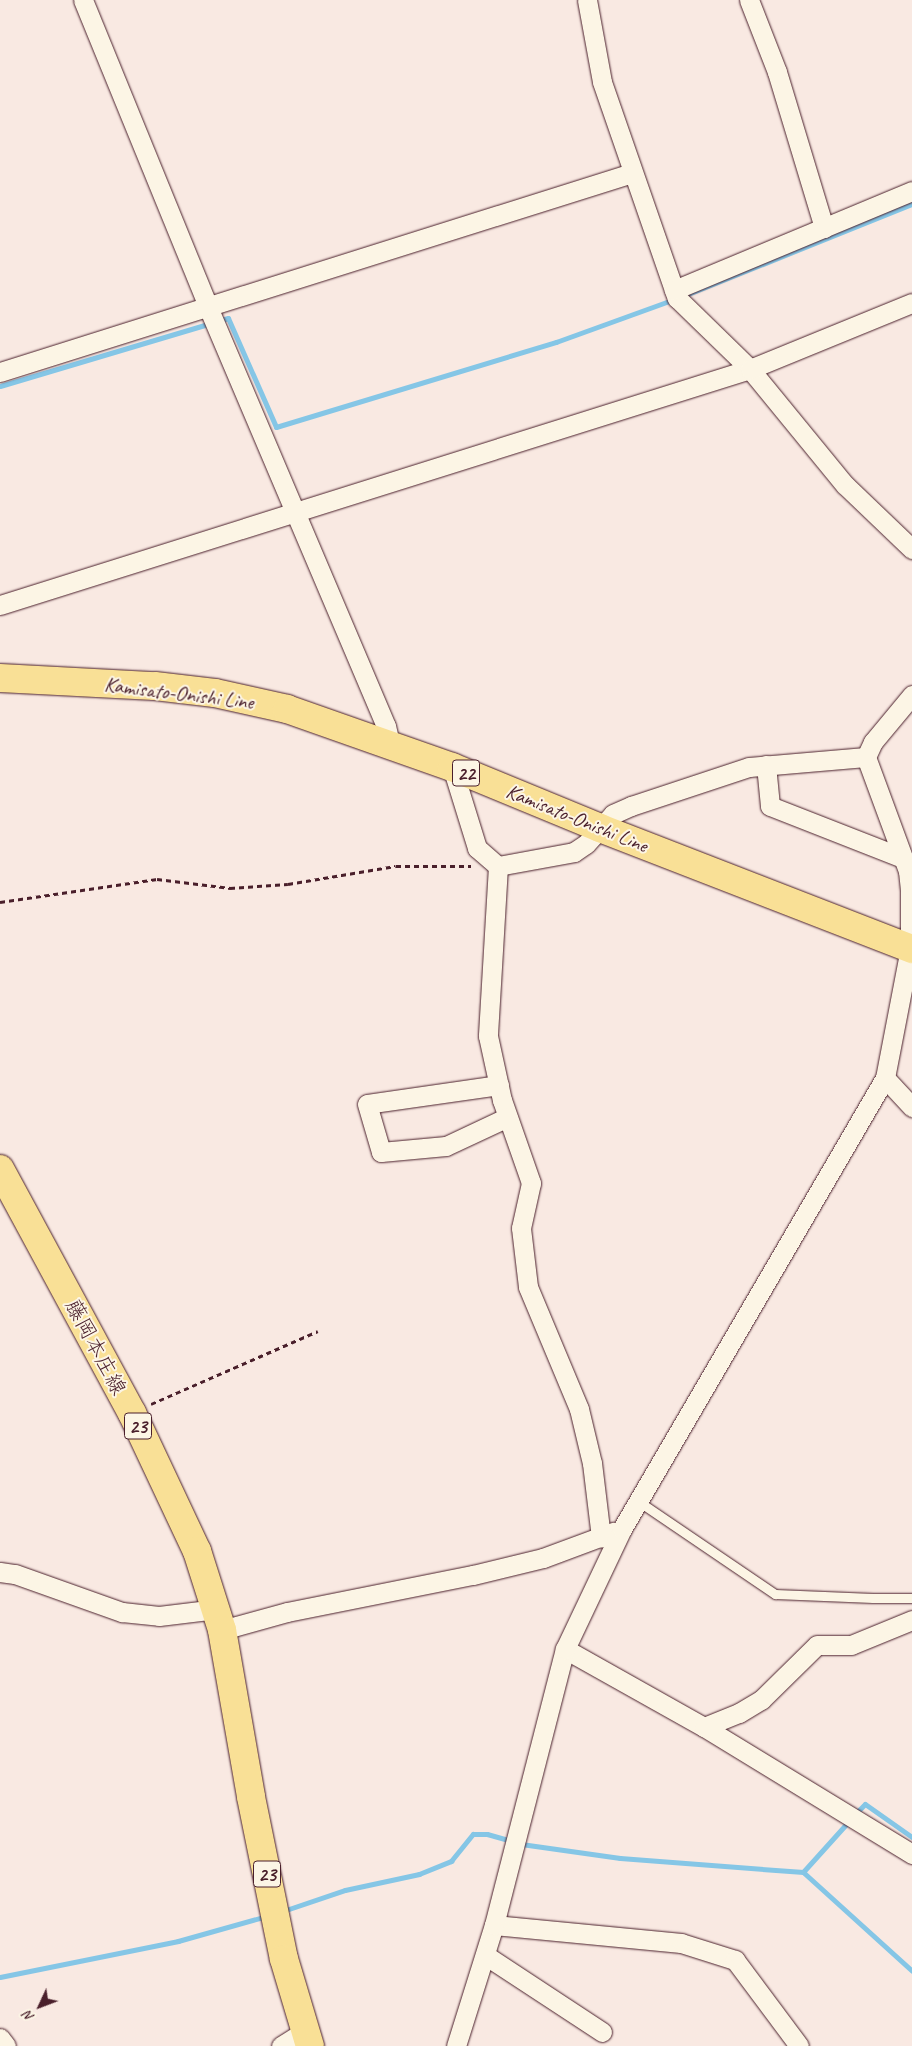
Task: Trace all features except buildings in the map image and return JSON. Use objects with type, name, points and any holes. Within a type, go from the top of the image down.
[{"type":"main road","name":"Kamisato-Onishi Line","points":[[0,678],[155,686],[215,693],[287,709],[452,767],[600,828],[911,948]]},
{"type":"main road","name":"藤岡本庄線","points":[[0,1169],[132,1413],[197,1551],[220,1619]]},
{"type":"main road","name":"23","points":[[220,1619],[251,1797],[282,1950],[308,2038]]},
{"type":"street","points":[[83,0],[208,307],[386,726],[390,744]]},
{"type":"street","points":[[587,0],[602,82],[632,173],[677,298],[750,369],[845,485],[912,549]]},
{"type":"street","points":[[749,0],[777,72],[824,228]]},
{"type":"street","points":[[0,372],[632,173]]},
{"type":"street","points":[[674,290],[912,191]]},
{"type":"street","points":[[0,605],[750,369],[912,303]]},
{"type":"street","points":[[456,2046],[494,1925],[565,1649],[622,1529],[885,1078],[911,948],[911,889],[908,871],[866,757],[873,742],[912,695]]},
{"type":"street","points":[[498,866],[574,852],[613,814],[630,806],[749,767],[866,757]]},
{"type":"street","points":[[766,765],[770,806],[903,858]]},
{"type":"street","points":[[452,767],[477,848],[498,866]]},
{"type":"street","points":[[498,866],[488,1036],[508,1117],[532,1183],[521,1228],[528,1287],[578,1409],[592,1463],[602,1537]]},
{"type":"street","points":[[885,1078],[912,1107]]},
{"type":"street","points":[[499,1085],[367,1104],[381,1152],[446,1146],[508,1117]]},
{"type":"street","points":[[0,1572],[15,1574],[122,1612],[220,1619],[286,1612],[473,1575],[543,1558],[622,1529]]},
{"type":"street","points":[[704,1727],[739,1713],[761,1700],[817,1645],[851,1645],[912,1620]]},
{"type":"street","points":[[565,1649],[704,1727],[912,1854]]},
{"type":"street","points":[[494,1925],[681,1943],[735,1960],[799,2046]]},
{"type":"street","points":[[485,1955],[602,2032]]},
{"type":"street","points":[[0,2038],[6,2046]]},
{"type":"street","points":[[281,2046],[308,2038]]},
{"type":"lane","points":[[638,1501],[775,1594],[912,1598]]},
{"type":"path","points":[[0,902],[36,895],[157,879],[230,888],[288,884],[396,866],[498,866]]},
{"type":"path","points":[[132,1413],[318,1331]]},
{"type":"waterway","points":[[683,296],[912,204]]},
{"type":"waterway","points":[[0,386],[228,318],[276,427],[556,342],[675,299]]},
{"type":"waterway","points":[[855,1814],[865,1804],[912,1837]]},
{"type":"waterway","points":[[803,1872],[849,1821]]},
{"type":"waterway","points":[[283,1911],[345,1890],[419,1874],[451,1861],[473,1834],[487,1834],[521,1844],[620,1858],[803,1872],[912,1971]]},
{"type":"waterway","points":[[0,1977],[178,1941],[267,1916]]}]
